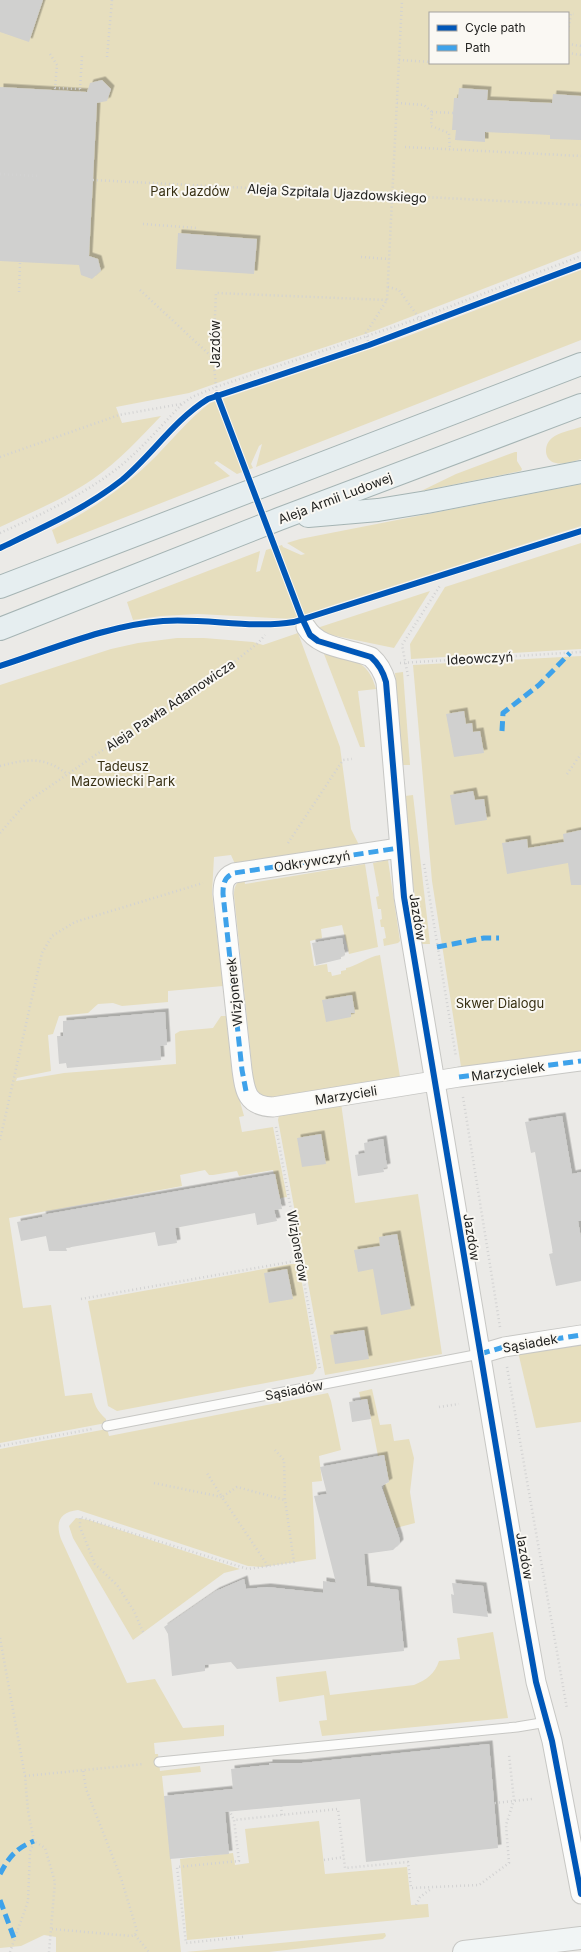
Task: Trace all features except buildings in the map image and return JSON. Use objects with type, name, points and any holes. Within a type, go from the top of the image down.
[{"type":"main road","points":[[0,587],[580,364]]},
{"type":"main road","name":"Aleja Armii Ludowej","points":[[0,629],[279,519],[581,405]]},
{"type":"main road","points":[[530,424],[581,412]]},
{"type":"main road","points":[[279,519],[378,510],[581,472]]},
{"type":"street","points":[[306,627],[310,635],[318,641],[361,653],[371,657],[379,665]]},
{"type":"street","name":"Jazdów","points":[[379,665],[386,682],[404,897],[533,1667],[539,1697],[547,1722],[581,1894]]},
{"type":"street","name":"Odkrywczyń","points":[[226,879],[234,873],[399,848]]},
{"type":"street","name":"Wizjonerek","points":[[226,879],[223,894],[242,1070],[258,1101]]},
{"type":"street","name":"Marzycielek","points":[[435,1081],[581,1061]]},
{"type":"street","name":"Marzycieli","points":[[258,1101],[435,1081]]},
{"type":"street","name":"Sąsiadek","points":[[480,1354],[504,1347],[581,1335]]},
{"type":"street","points":[[464,1952],[581,1938]]},
{"type":"lane","name":"Sąsiadów","points":[[107,1426],[480,1354]]},
{"type":"lane","points":[[159,1762],[517,1727],[547,1722]]},
{"type":"path","points":[[107,57],[112,0]]},
{"type":"path","points":[[369,345],[366,333],[387,300],[402,0]]},
{"type":"path","points":[[569,25],[571,14],[574,14]]},
{"type":"path","points":[[569,44],[581,46]]},
{"type":"path","points":[[569,53],[581,55]]},
{"type":"path","points":[[50,54],[57,65],[55,88],[80,90],[82,56]]},
{"type":"path","points":[[399,60],[429,62]]},
{"type":"path","points":[[397,103],[424,105],[432,112],[453,113]]},
{"type":"path","points":[[432,112],[431,126],[449,132],[450,150]]},
{"type":"path","points":[[405,147],[581,156]]},
{"type":"path","points":[[0,174],[38,176]]},
{"type":"path","points":[[143,224],[197,228]]},
{"type":"path","points":[[0,533],[58,506],[90,488],[116,470],[182,404],[192,398],[216,387],[420,318],[581,256]]},
{"type":"path","points":[[361,257],[389,259]]},
{"type":"path","points":[[19,292],[20,262]]},
{"type":"path","points":[[388,287],[399,290],[424,325]]},
{"type":"path","points":[[140,290],[213,358]]},
{"type":"path","points":[[417,328],[432,322]]},
{"type":"path","points":[[362,348],[376,343]]},
{"type":"path","points":[[215,396],[225,393]]},
{"type":"path","points":[[0,458],[119,415],[182,404]]},
{"type":"path","points":[[408,677],[407,662],[402,645],[441,584]]},
{"type":"path","points":[[568,774],[581,754]]},
{"type":"path","points":[[277,866],[277,859],[343,760],[352,759]]},
{"type":"path","points":[[0,766],[25,760],[35,760],[49,763],[67,774]]},
{"type":"path","points":[[424,862],[504,1347],[567,1713]]},
{"type":"path","points":[[0,1140],[42,954],[52,936],[75,922],[213,880],[226,879]]},
{"type":"path","points":[[81,1299],[301,1260]]},
{"type":"path","points":[[439,1406],[459,1404]]},
{"type":"path","points":[[0,1446],[107,1426]]},
{"type":"path","points":[[143,1632],[134,1611],[117,1585],[95,1564],[80,1527],[80,1517],[248,1569],[294,1562],[285,1500],[284,1460],[275,1450]]},
{"type":"path","points":[[207,1473],[268,1566]]},
{"type":"path","points":[[154,1483],[222,1497],[237,1487],[285,1500]]},
{"type":"path","points":[[0,1638],[25,1776],[28,1811],[34,1841],[30,1852],[28,1901],[10,1952]]},
{"type":"path","points":[[234,1820],[338,1810],[345,1868],[408,1862],[411,1888],[479,1885],[509,1863],[506,1825],[514,1800],[509,1755]]},
{"type":"path","points":[[25,1776],[159,1762]]},
{"type":"path","points":[[83,1770],[86,1789],[112,1852],[136,1926],[135,1935],[149,1952]]},
{"type":"path","points":[[495,1802],[532,1799]]},
{"type":"path","points":[[280,1806],[282,1816]]},
{"type":"path","points":[[229,1810],[234,1820],[239,1861],[177,1867],[186,1943],[242,1938]]},
{"type":"path","points":[[34,1841],[45,1848],[54,1875],[55,1891],[49,1952]]},
{"type":"path","points":[[324,1860],[344,1857]]},
{"type":"path","points":[[416,1905],[420,1897],[431,1888]]},
{"type":"path","points":[[52,1929],[131,1936],[135,1935]]},
{"type":"green space","name":"Park Jazdów","points":[[0,0],[581,0],[581,251],[374,331],[189,393],[116,407],[122,423],[161,416],[137,441],[103,472],[82,486],[0,527]]},
{"type":"green space","points":[[581,270],[581,340],[256,467],[262,444],[259,446],[251,464],[253,468],[237,474],[217,461],[214,463],[230,476],[57,544],[52,530],[78,516],[127,483],[210,403],[400,339]]},
{"type":"green space","points":[[581,427],[581,459],[562,464],[552,462],[547,456],[546,452],[549,441],[555,436]]},
{"type":"green space","points":[[517,452],[517,461],[522,469],[521,471],[421,491],[456,474]]},
{"type":"green space","points":[[581,484],[581,526],[293,619],[198,614],[161,616],[133,620],[127,602],[260,551],[256,572],[260,571],[266,550],[282,545],[283,547],[301,555],[305,554],[287,543],[300,539]]},
{"type":"green space","points":[[581,543],[581,649],[411,659],[410,644],[445,587]]},
{"type":"green space","points":[[430,591],[394,648],[331,635],[317,628]]},
{"type":"green space","name":"Tadeusz Mazowiecki Park","points":[[298,633],[340,747],[351,829],[360,847],[235,864],[231,855],[214,857],[212,893],[223,986],[168,991],[168,1002],[122,1006],[113,1003],[98,1004],[88,1013],[59,1016],[53,1034],[48,1035],[51,1071],[17,1078],[16,1081],[64,1073],[176,1064],[175,1034],[180,1031],[213,1028],[221,1016],[226,1016],[232,1072],[244,1116],[239,1117],[242,1132],[273,1127],[287,1197],[280,1198],[273,1170],[239,1176],[237,1171],[209,1175],[205,1170],[180,1175],[182,1186],[9,1218],[23,1308],[51,1305],[65,1396],[92,1393],[96,1407],[106,1419],[106,1423],[0,1443],[0,685],[111,649],[138,643],[177,638],[204,638],[253,642],[263,645]]},
{"type":"green space","points":[[324,654],[342,657],[357,662],[363,666],[373,679],[376,689],[358,691],[365,747],[360,747]]},
{"type":"green space","name":"Skwer Dialogu","points":[[581,656],[581,1057],[462,1073],[432,881],[413,665]]},
{"type":"green space","points":[[403,672],[410,765],[403,765],[395,673]]},
{"type":"green space","points":[[413,795],[430,944],[422,944],[412,877],[405,796]]},
{"type":"green space","points":[[388,860],[400,941],[398,943],[384,946],[383,939],[386,938],[384,927],[381,927],[381,909],[378,909],[376,897],[379,896],[373,863]]},
{"type":"green space","points":[[365,864],[378,947],[349,954],[342,925],[321,929],[322,938],[310,941],[314,966],[327,964],[328,972],[331,972],[332,976],[341,974],[341,971],[346,970],[346,968],[380,955],[401,1083],[267,1101],[257,1092],[254,1086],[234,895],[235,887],[239,881],[244,878],[245,884]]},
{"type":"green space","points":[[341,1103],[355,1203],[418,1194],[442,1354],[325,1375],[278,1120],[280,1111]]},
{"type":"green space","points":[[291,1264],[298,1264],[299,1266],[317,1368],[313,1374],[117,1411],[108,1406],[88,1301]]},
{"type":"green space","points":[[581,1343],[581,1422],[536,1428],[518,1352]]},
{"type":"green space","points":[[372,1389],[380,1425],[391,1424],[394,1441],[409,1439],[414,1458],[410,1492],[415,1523],[396,1528],[383,1489],[384,1485],[389,1482],[384,1455],[378,1456],[367,1399],[361,1400],[359,1392]]},
{"type":"green space","points":[[328,1393],[341,1450],[319,1456],[322,1481],[312,1482],[316,1559],[262,1567],[248,1566],[78,1510],[67,1513],[60,1519],[59,1533],[61,1539],[127,1683],[155,1679],[183,1728],[224,1725],[224,1736],[154,1743],[155,1754],[158,1754],[160,1771],[200,1766],[201,1772],[162,1776],[181,1952],[56,1952],[56,1937],[44,1935],[21,1946],[0,1948],[0,1449],[107,1429],[109,1436]]},
{"type":"green space","points":[[76,1518],[89,1520],[240,1569],[224,1573],[133,1640],[73,1538],[69,1526]]},
{"type":"green space","points":[[493,1632],[508,1718],[322,1736],[319,1721],[327,1720],[324,1695],[279,1702],[276,1677],[326,1671],[330,1695],[414,1685],[430,1676],[435,1670],[439,1661],[460,1659],[457,1638]]},
{"type":"green space","points":[[319,1821],[325,1874],[407,1867],[411,1905],[428,1904],[429,1917],[187,1940],[180,1859],[233,1853],[235,1865],[249,1863],[245,1829]]},
{"type":"green space","points":[[385,1933],[386,1936],[383,1939],[269,1952],[186,1952]]},
{"type":"marked path","points":[[502,731],[503,713],[539,685],[570,653]]},
{"type":"marked path","points":[[246,1091],[242,1070],[223,894],[226,879],[234,873],[399,848]]},
{"type":"marked path","points":[[437,947],[484,938],[499,938]]},
{"type":"marked path","points":[[459,1077],[581,1061]]},
{"type":"marked path","points":[[480,1354],[504,1347],[581,1335]]},
{"type":"marked path","points":[[0,1874],[18,1850],[34,1841]]},
{"type":"marked path","points":[[0,1900],[14,1938]]},
{"type":"cycle path","points":[[0,548],[78,509],[122,480],[184,417],[208,399],[369,345],[581,265]]},
{"type":"cycle path","points":[[217,395],[301,616],[310,635],[318,641],[371,657],[384,674],[386,682],[404,897],[536,1682],[552,1741],[581,1894]]},
{"type":"cycle path","points":[[0,666],[81,639],[122,627],[142,623],[180,620],[246,624],[278,624],[294,622],[581,531]]}]
